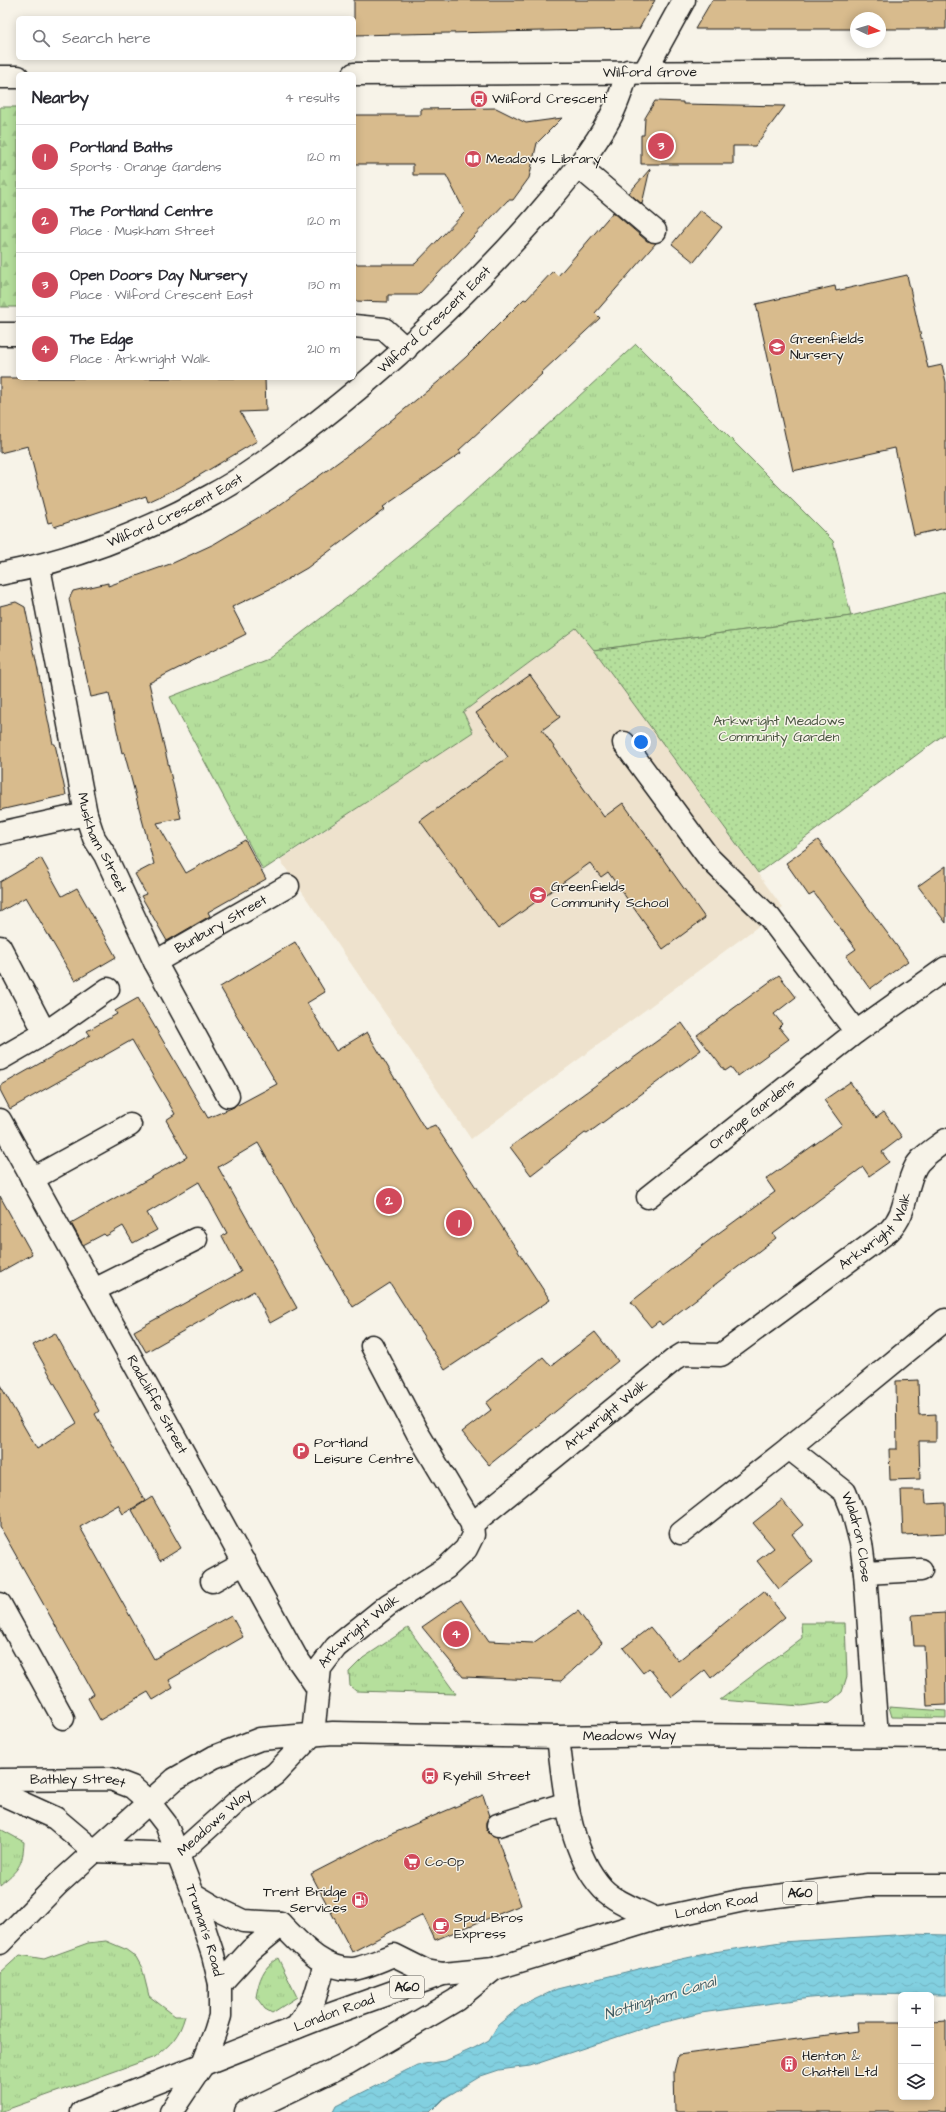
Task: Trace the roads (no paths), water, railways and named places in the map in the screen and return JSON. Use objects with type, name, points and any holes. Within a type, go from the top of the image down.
[{"type":"street","name":"Wilford Crescent East","points":[[0,574],[39,567],[146,528],[210,496],[251,472],[303,433],[406,349],[502,255],[578,166],[611,117],[636,71],[684,0]]},
{"type":"street","name":"Wilford Grove","points":[[356,74],[946,70]]},
{"type":"street","points":[[0,77],[16,77]]},
{"type":"street","points":[[578,166],[655,232]]},
{"type":"street","points":[[356,326],[384,329],[406,349]]},
{"type":"street","points":[[0,334],[16,334]]},
{"type":"street","name":"Muskham Street","points":[[39,567],[86,814],[94,838],[105,855],[155,962],[228,1096]]},
{"type":"street","points":[[624,743],[709,858],[770,918],[856,1032]]},
{"type":"street","points":[[0,833],[86,814]]},
{"type":"street","name":"Bunbury Street","points":[[155,962],[288,886]]},
{"type":"street","points":[[0,947],[45,1033]]},
{"type":"street","name":"Orange Gardens","points":[[648,1197],[856,1032],[946,968]]},
{"type":"street","points":[[0,1059],[45,1033],[108,989]]},
{"type":"street","name":"Radcliffe Street","points":[[0,1120],[296,1657],[317,1688]]},
{"type":"street","points":[[32,1179],[130,1125]]},
{"type":"street","name":"Arkwright Walk","points":[[313,1734],[320,1668],[336,1647],[388,1605],[446,1568],[466,1550],[473,1535],[472,1524],[675,1360],[683,1354],[721,1355],[889,1231],[898,1222],[908,1183],[916,1165],[946,1140]]},
{"type":"street","points":[[94,1290],[196,1239]]},
{"type":"street","points":[[681,1532],[789,1448],[945,1320]]},
{"type":"street","points":[[372,1346],[472,1524]]},
{"type":"street","name":"Waldron Close","points":[[789,1448],[845,1492],[855,1520],[865,1573],[877,1736]]},
{"type":"street","points":[[212,1581],[245,1563]]},
{"type":"street","points":[[865,1573],[921,1570]]},
{"type":"street","points":[[0,1604],[63,1718]]},
{"type":"street","name":"Meadows Way","points":[[0,1942],[58,1884],[175,1779],[220,1754],[260,1739],[313,1734],[558,1737],[674,1735],[946,1737]]},
{"type":"street","name":"Meadows Way","points":[[94,1851],[179,1854],[239,1800],[275,1774],[313,1734]]},
{"type":"street","points":[[558,1737],[567,1803],[579,1848],[590,1872],[604,1890],[619,1900],[656,1919]]},
{"type":"street","name":"Bathley Street","points":[[0,1780],[111,1779],[132,1787],[149,1802]]},
{"type":"street","name":"Bathley Street","points":[[0,1793],[55,1818],[70,1829],[94,1851]]},
{"type":"street","name":"Truman's Road","points":[[149,1802],[166,1824],[179,1854],[213,1955],[220,1984],[220,2016],[202,2066]]},
{"type":"street","points":[[498,1825],[567,1803]]},
{"type":"street","name":"London Road","points":[[82,2112],[297,2028],[443,1974],[494,1969],[656,1919],[744,1900],[868,1885],[946,1885]]},
{"type":"street","points":[[193,1894],[220,1910],[243,1921],[272,1926],[325,1964],[353,1969],[394,1955],[426,1971],[443,1974]]},
{"type":"street","points":[[220,1984],[272,1926]]},
{"type":"street","points":[[297,2028],[315,1997],[325,1964]]},
{"type":"street","name":"London Road","points":[[246,2112],[348,2063],[456,2000],[494,1969]]},
{"type":"street","points":[[171,2112],[202,2066]]},
{"type":"water","name":"Nottingham Canal","points":[[911,1934],[946,1935],[946,1995],[934,1995],[934,1992],[898,1992],[898,1994],[858,1994],[810,1998],[701,2013],[653,2025],[530,2066],[499,2070],[481,2076],[443,2099],[430,2112],[333,2112],[336,2106],[417,2065],[445,2061],[489,2040],[498,2025],[521,2006],[557,1989],[714,1952],[781,1942]]},
{"type":"place","name":"Wilford Crescent","points":[[479,99]]},
{"type":"place","name":"Open Doors Day Nursery","points":[[661,146]]},
{"type":"place","name":"Meadows Library","points":[[473,159]]},
{"type":"place","name":"Greenfields Nursery","points":[[777,347]]},
{"type":"place","name":"Greenfields Community School","points":[[538,895]]},
{"type":"place","name":"The Portland Centre","points":[[389,1201]]},
{"type":"place","name":"Portland Baths","points":[[459,1223]]},
{"type":"place","name":"Portland Leisure Centre","points":[[301,1451]]},
{"type":"place","name":"The Edge","points":[[456,1634]]},
{"type":"place","name":"Ryehill Street","points":[[430,1776]]},
{"type":"place","name":"Co-Op","points":[[412,1862]]},
{"type":"place","name":"Trent Bridge Services","points":[[360,1900]]},
{"type":"place","name":"Spud Bros Express","points":[[441,1926]]},
{"type":"place","name":"Henton & Chattell Ltd","points":[[789,2064]]},
{"type":"park label","name":"Arkwright Meadows Community Garden","points":[[779,730]]}]
